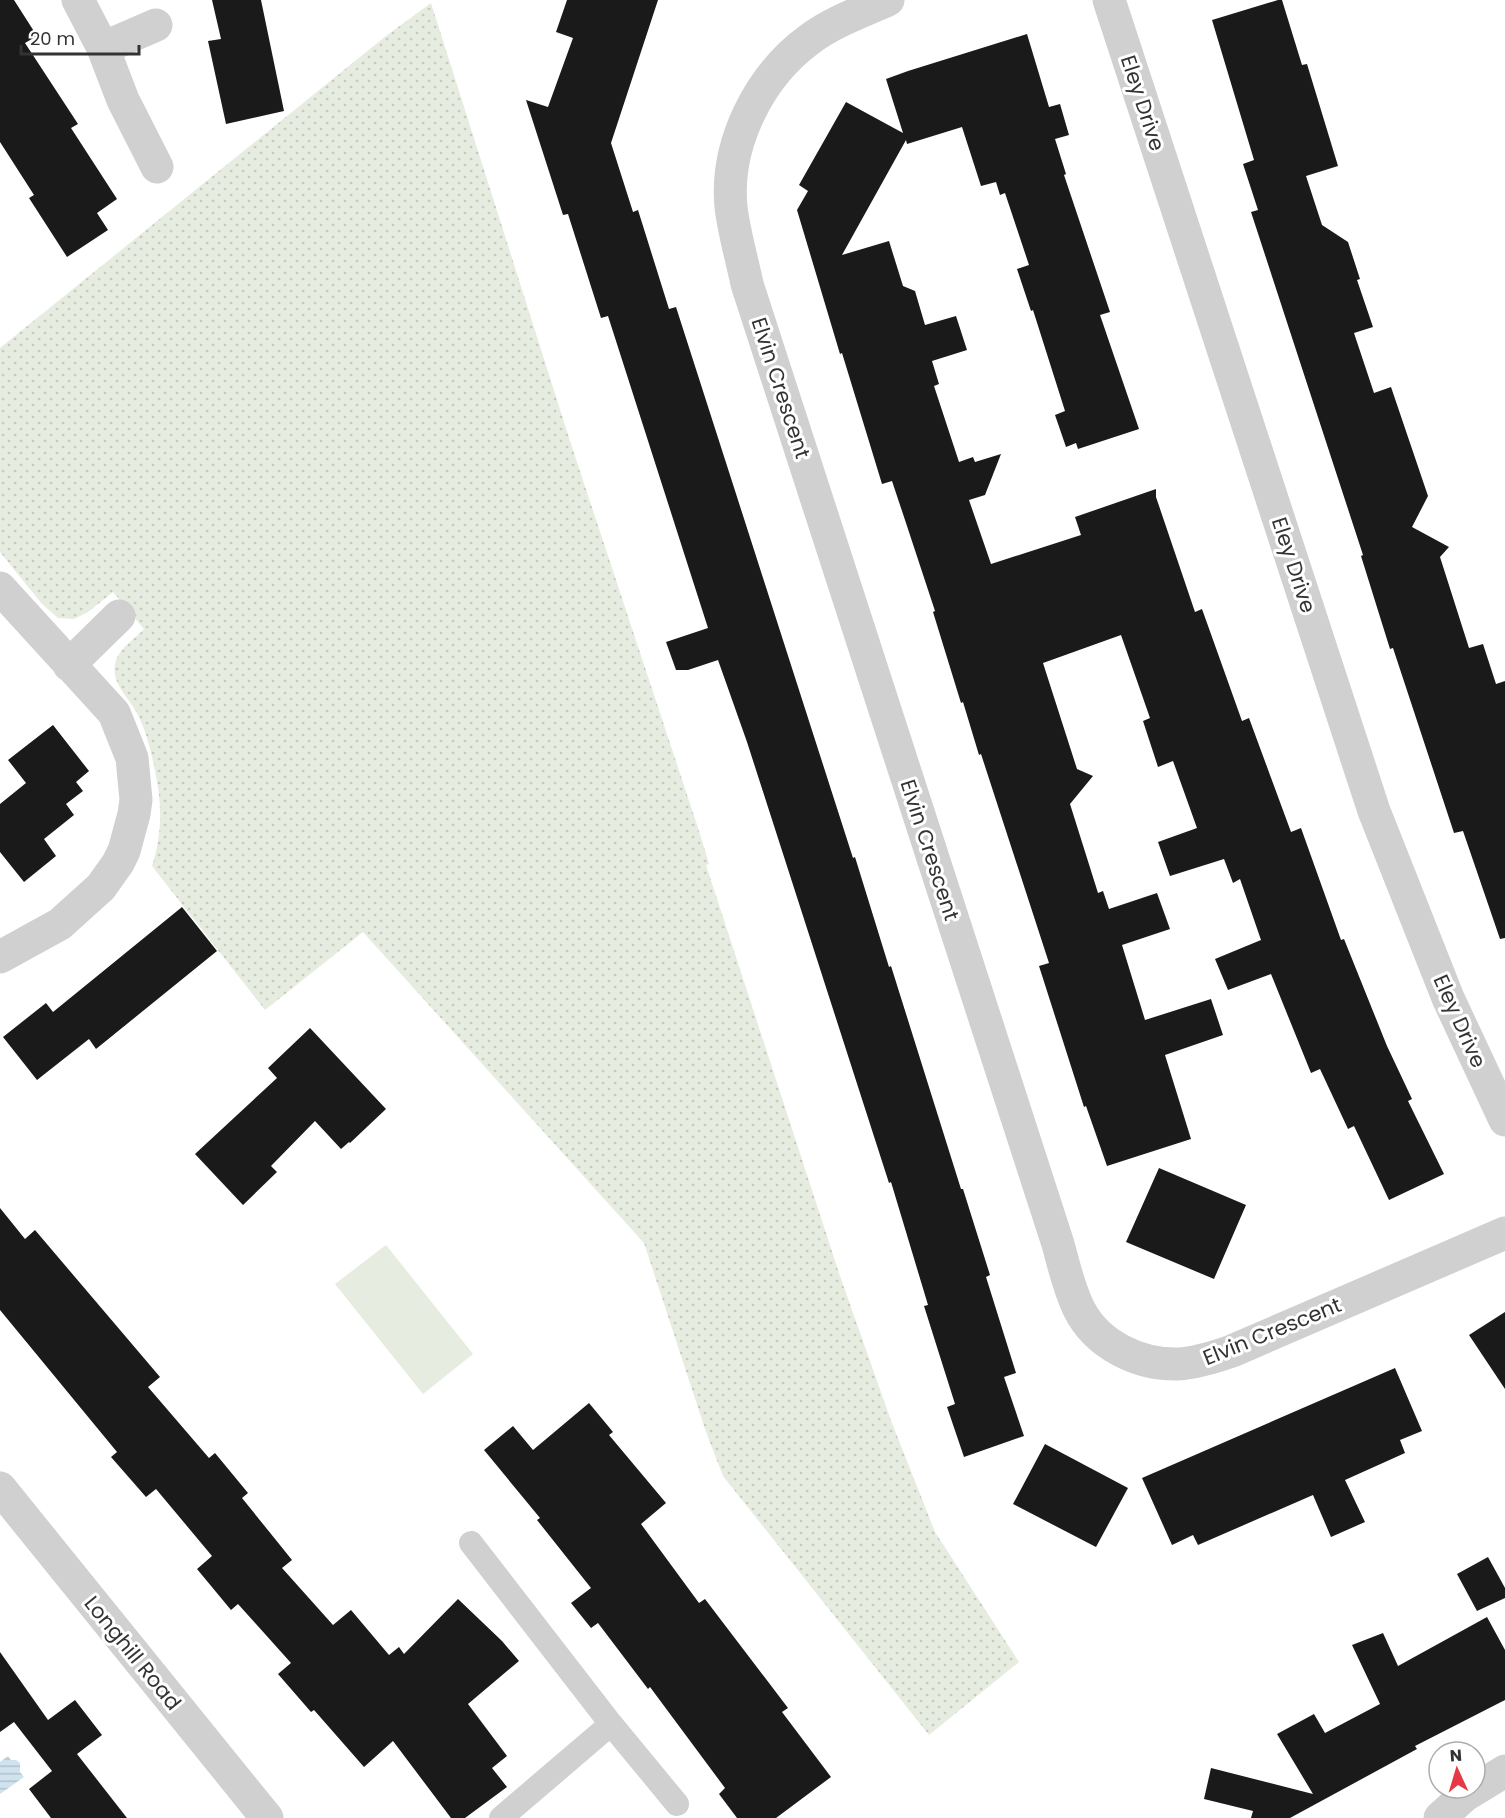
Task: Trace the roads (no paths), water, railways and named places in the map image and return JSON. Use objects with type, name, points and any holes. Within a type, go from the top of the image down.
[{"type":"street","points":[[78,0],[103,48],[123,100],[157,168]]},
{"type":"street","name":"Elvin Crescent","points":[[888,0],[828,27],[790,55],[774,73],[751,109],[740,138],[733,170],[731,207],[747,284],[1050,1221],[1068,1283],[1079,1310],[1096,1332],[1121,1351],[1150,1361],[1178,1364],[1191,1362],[1213,1358],[1232,1351],[1505,1233]]},
{"type":"street","name":"Eley Drive","points":[[1109,0],[1374,811],[1448,998],[1505,1120]]},
{"type":"street","points":[[103,48],[156,25]]},
{"type":"street","points":[[0,588],[114,713],[132,758],[136,786],[134,814],[128,839],[118,863],[101,887],[60,924],[0,957]]},
{"type":"street","points":[[69,665],[119,616]]},
{"type":"street","name":"Longhill Road","points":[[0,1488],[267,1818]]},
{"type":"street","points":[[1440,1818],[1464,1796],[1505,1771]]},
{"type":"lane","points":[[471,1543],[611,1724],[677,1804]]},
{"type":"lane","points":[[501,1818],[611,1724]]},
{"type":"water","points":[[8,1756],[11,1760],[20,1763],[20,1772],[24,1777],[0,1794],[0,1762]]}]
